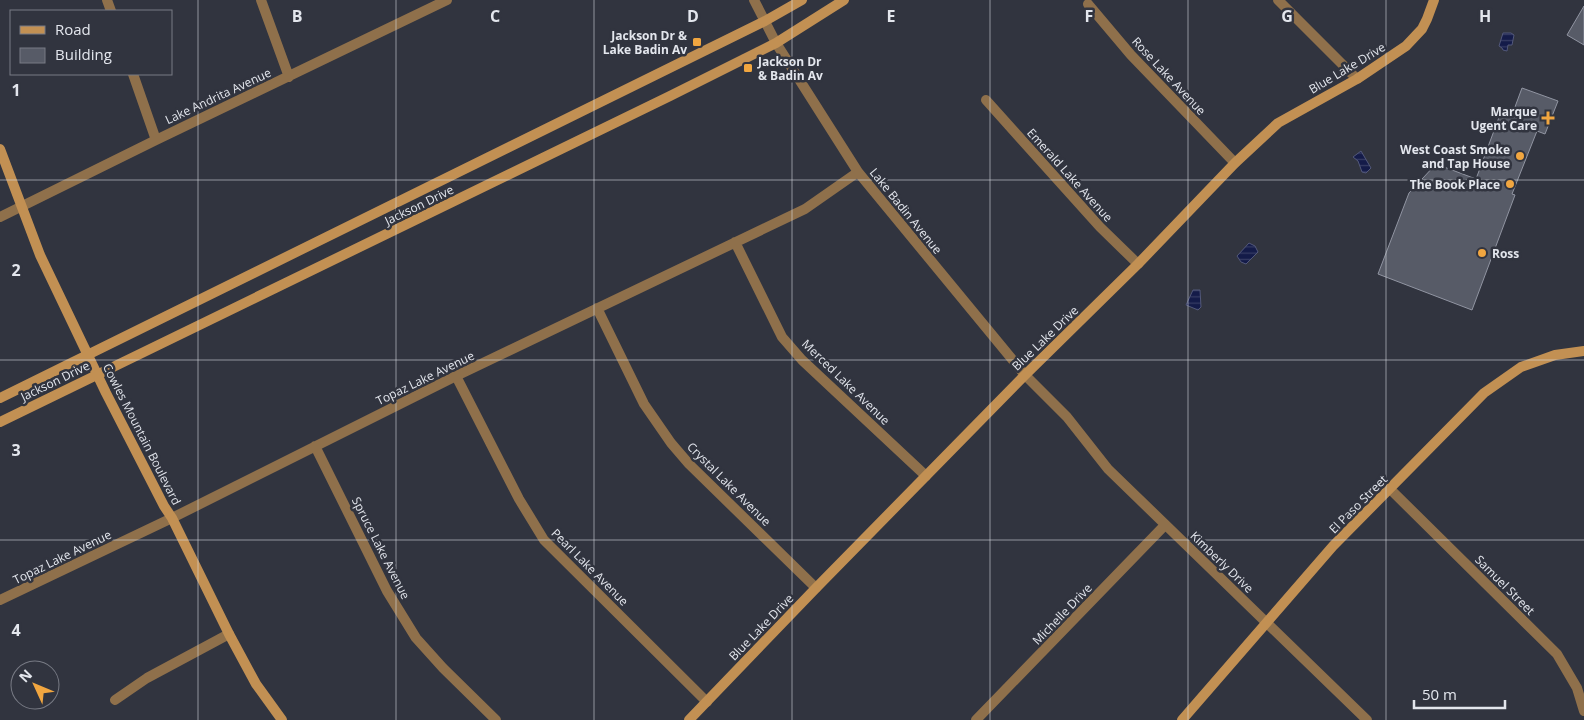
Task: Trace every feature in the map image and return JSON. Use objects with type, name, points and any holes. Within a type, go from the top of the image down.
[{"type":"street","points":[[261,0],[288,77]]},
{"type":"street","name":"Lake Andrita Avenue","points":[[0,217],[288,77],[429,4],[447,0]]},
{"type":"street","name":"Lake Badin Avenue","points":[[754,0],[776,43],[858,172],[1025,375],[1066,417]]},
{"type":"street","name":"Jackson Drive","points":[[0,398],[765,21],[802,0]]},
{"type":"street","name":"Jackson Drive","points":[[0,422],[325,265],[776,43],[844,0]]},
{"type":"street","points":[[1278,0],[1357,79]]},
{"type":"street","name":"Blue Lake Drive","points":[[690,720],[816,588],[1025,375],[1138,264],[1235,163],[1278,123],[1357,79],[1406,46],[1427,19],[1434,0]]},
{"type":"street","name":"Rose Lake Avenue","points":[[1088,4],[1131,55],[1235,163]]},
{"type":"street","points":[[133,75],[156,140]]},
{"type":"street","name":"Emerald Lake Avenue","points":[[986,100],[1100,227],[1138,264]]},
{"type":"street","name":"Cowles Mountain Boulevard","points":[[0,149],[40,255],[88,354],[229,634],[256,684],[282,720]]},
{"type":"street","name":"Topaz Lake Avenue","points":[[0,600],[172,518],[456,376],[805,209],[858,172]]},
{"type":"street","name":"Merced Lake Avenue","points":[[735,242],[782,336],[802,360],[926,476]]},
{"type":"street","name":"Crystal Lake Avenue","points":[[597,308],[644,404],[670,443],[689,464],[816,588]]},
{"type":"street","name":"El Paso Street","points":[[1182,720],[1333,546],[1484,393],[1521,366],[1555,355],[1584,351]]},
{"type":"street","name":"Pearl Lake Avenue","points":[[456,376],[518,499],[544,540],[707,702]]},
{"type":"street","name":"Kimberly Drive","points":[[1066,417],[1108,469],[1367,720]]},
{"type":"street","name":"Spruce Lake Avenue","points":[[315,446],[387,591],[416,638],[443,668],[496,720]]},
{"type":"street","name":"Samuel Street","points":[[1390,489],[1556,654],[1576,688],[1584,711]]},
{"type":"street","name":"Michelle Drive","points":[[976,720],[1165,525]]},
{"type":"street","points":[[115,700],[147,678],[229,634]]},
{"type":"shaded area","points":[[1503,33],[1514,35],[1512,45],[1508,45],[1507,51],[1499,46]]},
{"type":"shaded area","points":[[1361,151],[1371,168],[1366,173],[1362,172],[1358,161],[1353,157]]},
{"type":"shaded area","points":[[1249,243],[1255,246],[1258,252],[1246,264],[1241,262],[1237,256]]},
{"type":"shaded area","points":[[1193,290],[1200,290],[1201,307],[1198,310],[1186,305]]},
{"type":"building","points":[[1584,6],[1584,45],[1567,35]]},
{"type":"building","points":[[1522,88],[1558,101],[1545,134],[1537,131],[1512,194],[1515,195],[1472,310],[1378,274],[1409,193],[1436,164],[1476,179],[1501,112],[1512,115]]},
{"type":"place","name":"Jackson Dr & Lake Badin Av","points":[[697,42]]},
{"type":"place","name":"Jackson Dr & Badin Av","points":[[748,68]]},
{"type":"place","name":"Marque Ugent Care","points":[[1548,118]]},
{"type":"place","name":"West Coast Smoke and Tap House","points":[[1520,156]]},
{"type":"place","name":"The Book Place","points":[[1510,184]]},
{"type":"place","name":"Ross","points":[[1482,253]]}]
